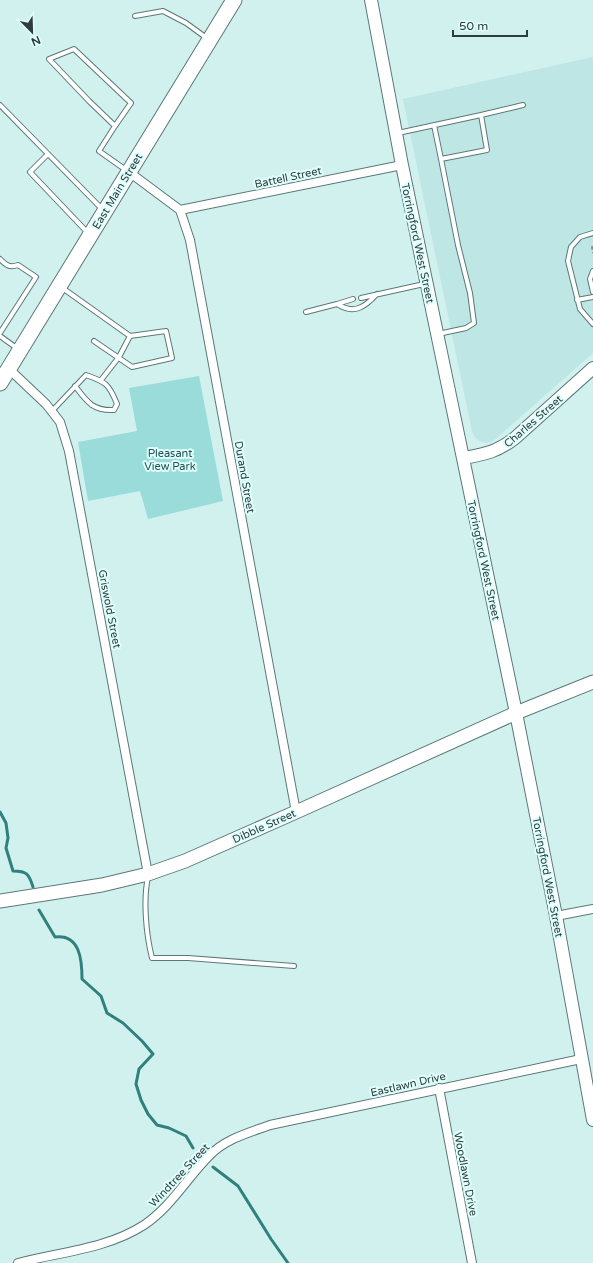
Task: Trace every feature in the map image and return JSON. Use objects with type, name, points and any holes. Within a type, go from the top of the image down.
[{"type":"highway","name":"East Main Street","points":[[0,383],[234,0]]},
{"type":"main road","name":"Torringford West Street","points":[[371,0],[402,165],[516,712],[556,916],[581,1059],[590,1087],[593,1120]]},
{"type":"main road","name":"Charles Street","points":[[464,458],[496,451],[503,447],[593,368]]},
{"type":"main road","name":"Dibble Street","points":[[0,901],[102,885],[148,874],[185,861],[516,712],[593,682]]},
{"type":"street","name":"Battell Street","points":[[180,210],[402,165]]},
{"type":"street","points":[[128,172],[180,210]]},
{"type":"street","name":"Durand Street","points":[[180,210],[190,240],[296,812]]},
{"type":"street","name":"Griswold Street","points":[[9,369],[52,411],[60,422],[69,451],[148,874]]},
{"type":"street","points":[[556,916],[593,909]]},
{"type":"street","name":"Eastlawn Drive","points":[[241,1135],[270,1125],[581,1059]]},
{"type":"street","name":"Woodlawn Drive","points":[[439,1088],[472,1263]]},
{"type":"street","name":"Windtree Street","points":[[18,1263],[110,1242],[126,1236],[152,1220],[177,1195],[209,1156],[222,1145],[241,1135]]},
{"type":"lane","points":[[136,16],[163,11],[186,23],[210,40]]},
{"type":"lane","points":[[116,126],[89,101],[49,59],[74,49],[131,103],[116,126],[100,150],[128,172]]},
{"type":"lane","points":[[0,105],[104,212]]},
{"type":"lane","points":[[396,133],[523,105]]},
{"type":"lane","points":[[441,159],[487,150],[481,115]]},
{"type":"lane","points":[[434,125],[474,320],[472,325],[466,328],[437,334]]},
{"type":"lane","points":[[48,154],[30,172],[90,235]]},
{"type":"lane","points":[[593,233],[580,237],[571,247],[568,261],[580,309],[593,324]]},
{"type":"lane","points":[[0,259],[5,264],[10,266],[18,265],[36,277],[0,334],[20,350]]},
{"type":"lane","points":[[593,271],[590,280],[593,292]]},
{"type":"lane","points":[[361,298],[427,283]]},
{"type":"lane","points":[[59,286],[130,336],[166,331],[172,358],[132,367],[94,341]]},
{"type":"lane","points":[[337,304],[345,309],[358,308],[367,305],[378,294]]},
{"type":"lane","points":[[578,300],[593,297]]},
{"type":"lane","points":[[306,312],[354,300]]},
{"type":"lane","points":[[101,380],[119,357],[130,336]]},
{"type":"lane","points":[[52,411],[75,386],[86,375],[101,380],[111,389],[117,404],[114,410],[104,410],[91,406],[75,386]]},
{"type":"lane","points":[[148,874],[146,888],[148,941],[152,958],[188,958],[294,966]]},
{"type":"path","points":[[593,247],[593,253]]},
{"type":"shaded area","points":[[593,57],[593,353],[493,441],[486,443],[479,441],[474,436],[472,431],[403,99]]},
{"type":"green space","name":"Pleasant View Park","points":[[199,376],[223,501],[148,519],[140,491],[88,501],[78,442],[137,431],[129,388]]},
{"type":"waterway","points":[[0,812],[6,823],[8,838],[6,848],[13,871],[27,874],[33,887]]},
{"type":"waterway","points":[[39,910],[55,937],[63,937],[75,944],[80,957],[82,979],[101,996],[107,1013],[123,1023],[153,1054],[139,1069],[136,1084],[141,1100],[148,1114],[157,1125],[169,1128],[186,1136],[193,1148]]},
{"type":"waterway","points":[[213,1167],[238,1186],[288,1263]]}]
